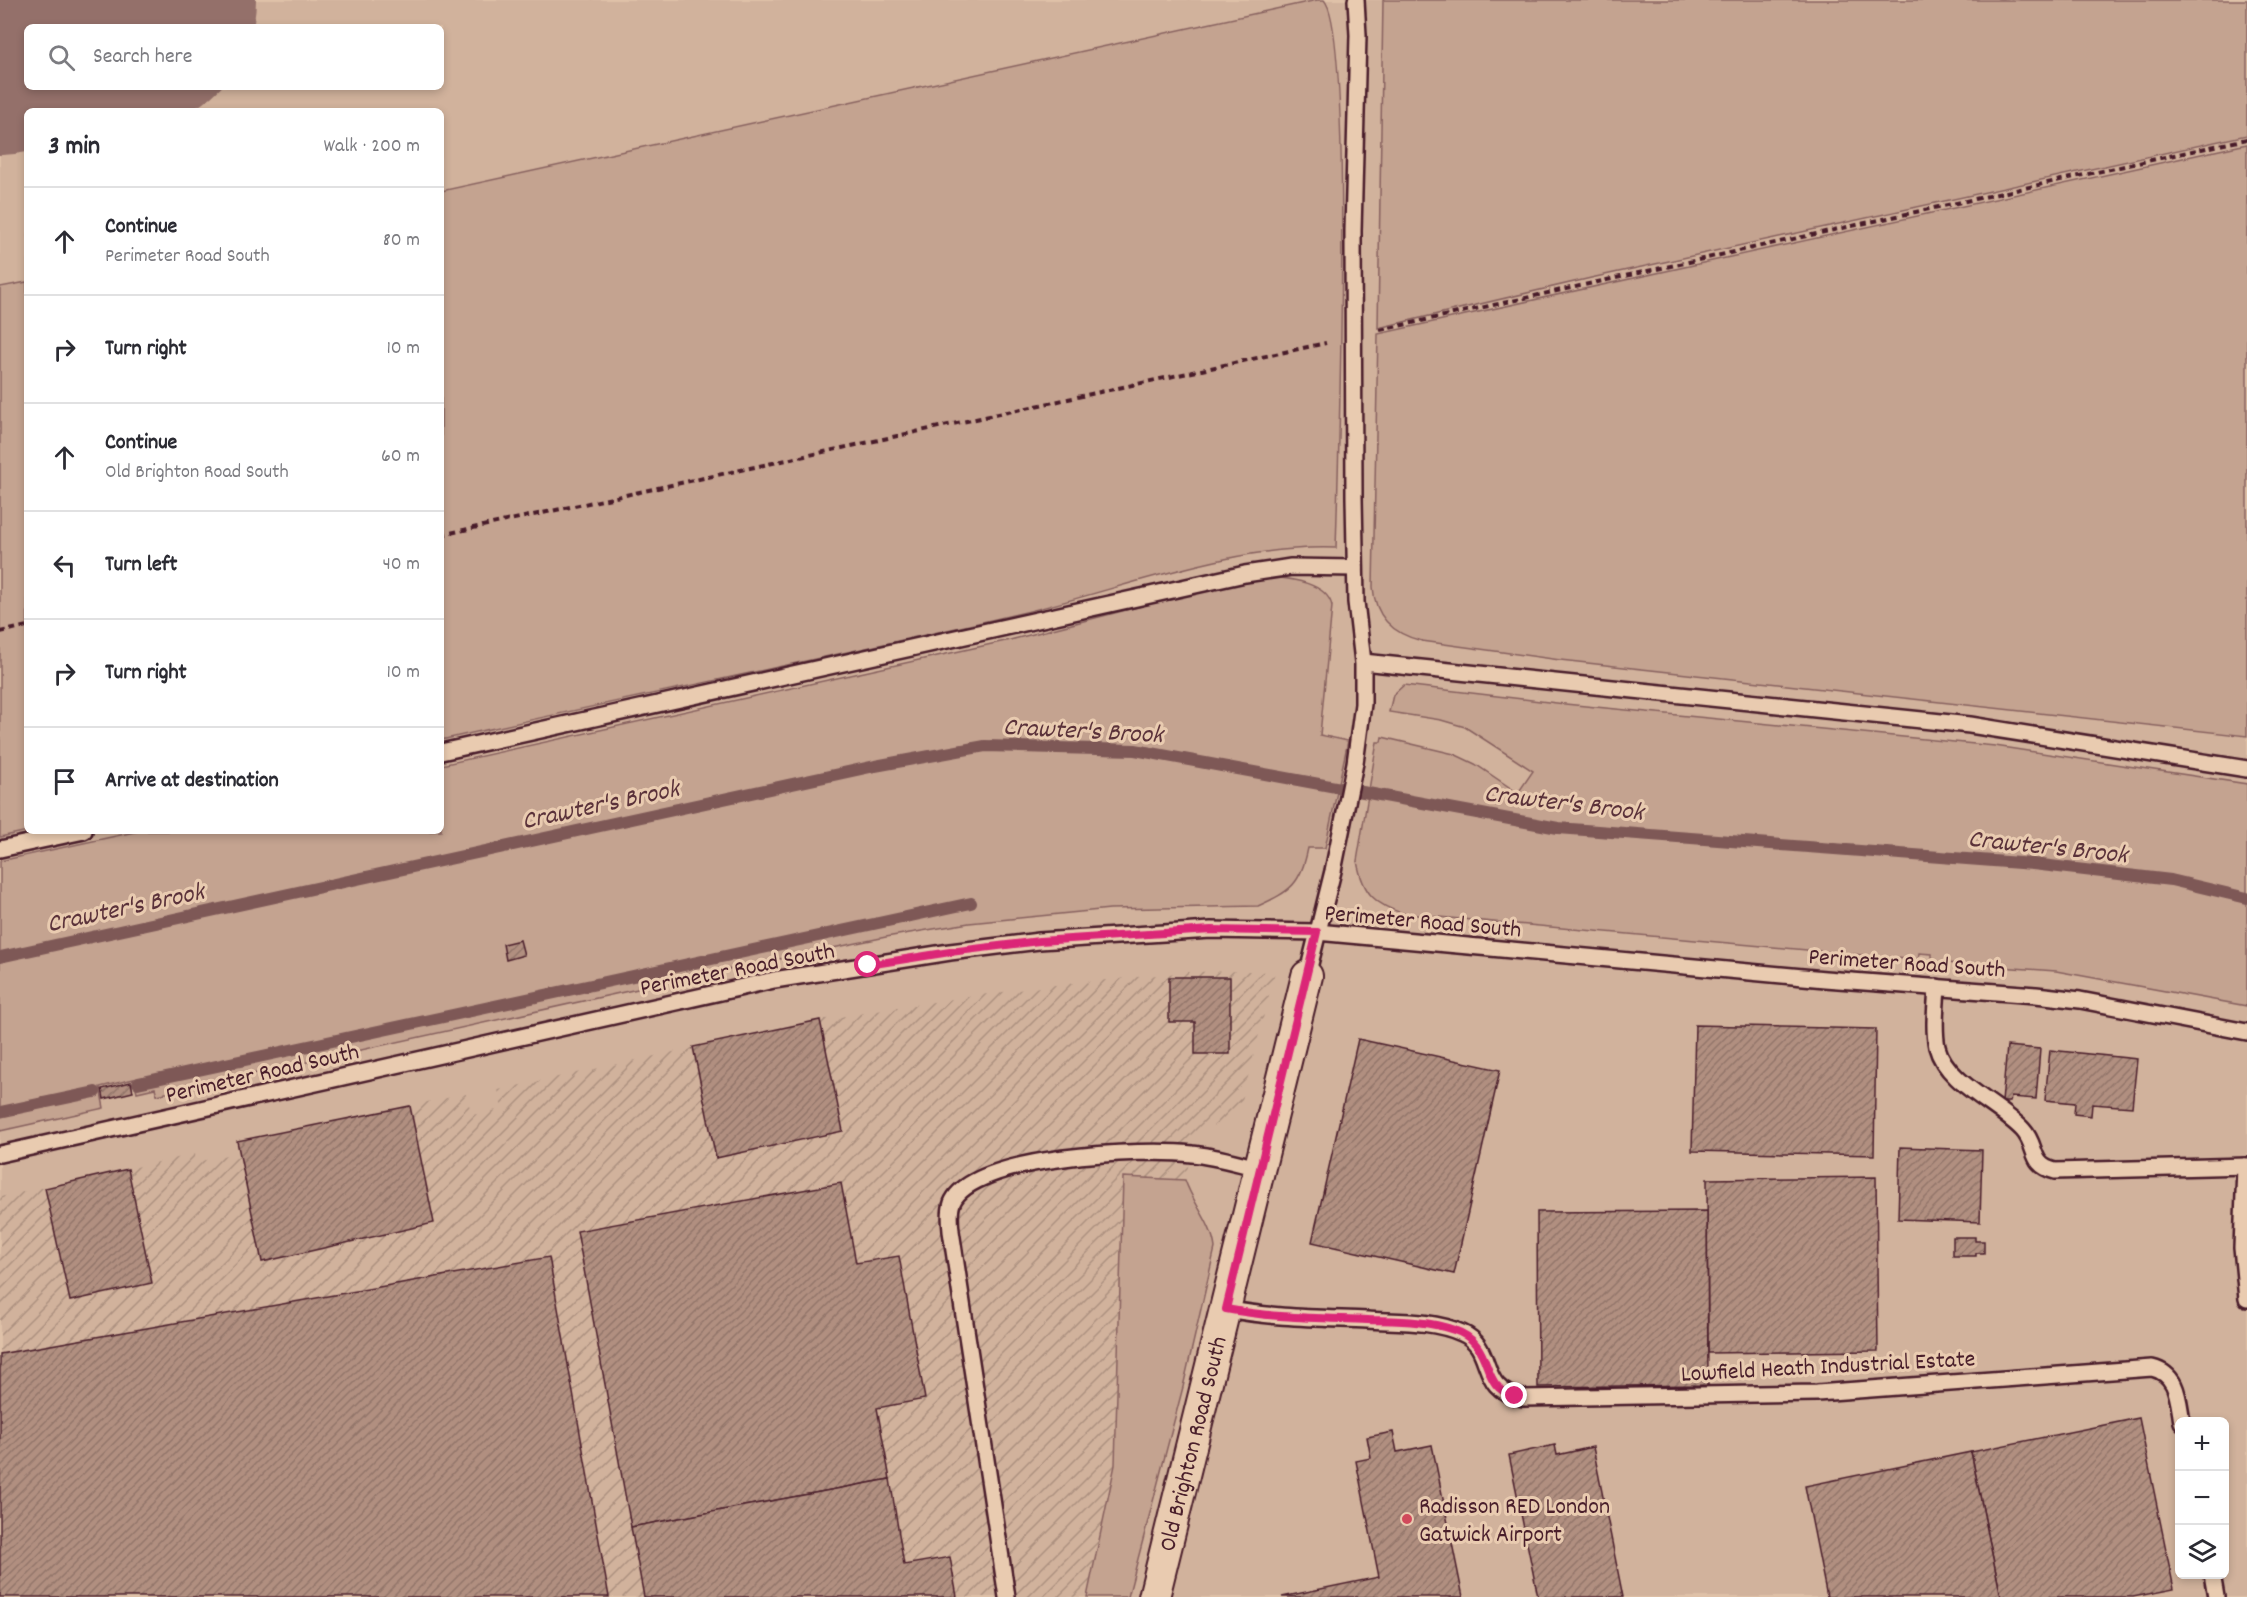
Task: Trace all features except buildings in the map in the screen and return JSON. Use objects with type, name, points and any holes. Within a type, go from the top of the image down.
[{"type":"street","name":"Old Brighton Road South","points":[[1154,1597],[1307,976]]},
{"type":"lane","points":[[1307,976],[1355,763],[1363,704],[1363,662],[1355,568],[1353,231],[1358,35],[1356,0]]},
{"type":"lane","points":[[444,751],[1245,573],[1291,567],[1355,568]]},
{"type":"lane","points":[[1363,662],[1970,725],[2247,769]]},
{"type":"lane","points":[[0,849],[70,834]]},
{"type":"lane","name":"Perimeter Road South","points":[[0,1154],[774,980],[950,952],[1039,941],[1211,930],[1317,932],[2080,1000],[2247,1032]]},
{"type":"lane","points":[[1937,987],[1936,1039],[1942,1059],[1957,1077],[2021,1128],[2032,1144],[2036,1159],[2047,1169],[2055,1171],[2246,1166],[2242,1248],[2247,1299]]},
{"type":"lane","points":[[1007,1597],[951,1231],[952,1203],[958,1194],[969,1186],[1004,1171],[1047,1161],[1100,1154],[1129,1152],[1192,1154],[1259,1168]]},
{"type":"lane","name":"Lowfield Heath Industrial Estate","points":[[1226,1309],[1285,1317],[1426,1324],[1454,1330],[1471,1338],[1480,1349],[1495,1385],[1508,1395],[1523,1398],[1817,1393],[2152,1368],[2167,1374],[2172,1381],[2181,1417]]},
{"type":"lane","points":[[2213,1579],[2216,1597]]},
{"type":"path","points":[[0,632],[24,627]]},
{"type":"shaded area","points":[[0,0],[2247,0],[2247,979],[1359,875],[1368,880],[1977,955],[2247,1000],[2247,1597],[0,1597],[0,1122],[102,1100],[100,1087],[135,1079],[138,1092],[322,1051],[886,937],[969,923],[1110,909],[1251,907],[1283,867],[0,1089]]},
{"type":"shaded area","points":[[1324,0],[1333,29],[1341,168],[1341,352],[1336,548],[1256,553],[1216,561],[1017,614],[444,739],[444,190]]},
{"type":"shaded area","points":[[1383,0],[2247,0],[2247,135],[1591,278],[1378,328]]},
{"type":"shaded area","points":[[2247,144],[2247,736],[1560,660],[1422,641],[1394,629],[1387,623],[1377,607],[1373,587],[1378,334]]},
{"type":"shaded area","points":[[24,283],[24,832],[0,837],[0,287]]},
{"type":"shaded area","points":[[1272,577],[1289,579],[1316,587],[1329,598],[1332,606],[1320,735],[1348,741],[1325,848],[1308,848],[1302,870],[1293,885],[1279,896],[1258,906],[1110,909],[969,923],[886,937],[692,977],[157,1095],[155,1088],[137,1092],[134,1079],[100,1087],[104,1108],[0,1131],[0,861],[125,834],[444,834],[444,764],[1010,640],[1223,585]]},
{"type":"shaded area","points":[[1404,685],[1565,704],[1995,746],[2247,784],[2247,1006],[2056,971],[1932,962],[1932,954],[1919,953],[1918,960],[1405,914],[1386,907],[1372,897],[1367,890],[1357,861],[1377,742],[1381,742],[1382,737],[1454,754],[1475,764],[1518,793],[1533,771],[1465,727],[1441,720],[1389,712],[1393,695]]},
{"type":"shaded area","points":[[1188,972],[1275,972],[1239,1112],[1195,1136],[1185,1180],[1123,1178],[1115,1465],[1087,1597],[0,1597],[0,1197],[195,1154],[197,1162],[239,1152],[237,1141],[466,1094],[472,1115],[502,1109],[498,1090],[820,1020],[1055,985]]},
{"type":"shaded area","points":[[1123,1177],[1185,1180],[1210,1230],[1215,1248],[1183,1387],[1128,1597],[1087,1597],[1115,1465]]},
{"type":"waterway","name":"Crawter's Brook","points":[[0,957],[875,766],[985,746],[1135,750],[1558,828],[2033,864],[2171,880],[2247,898]]},
{"type":"waterway","points":[[138,1083],[971,903]]},
{"type":"waterway","points":[[0,1112],[95,1092]]},
{"type":"runway","points":[[0,28],[129,0]]},
{"type":"place","name":"Radisson RED London Gatwick Airport","points":[[1407,1519]]},
{"type":"route","points":[[868,965],[1039,941],[1211,930],[1317,932],[1226,1309],[1285,1317],[1418,1323],[1454,1330],[1465,1334],[1477,1344],[1495,1385],[1508,1395],[1515,1396]]}]
